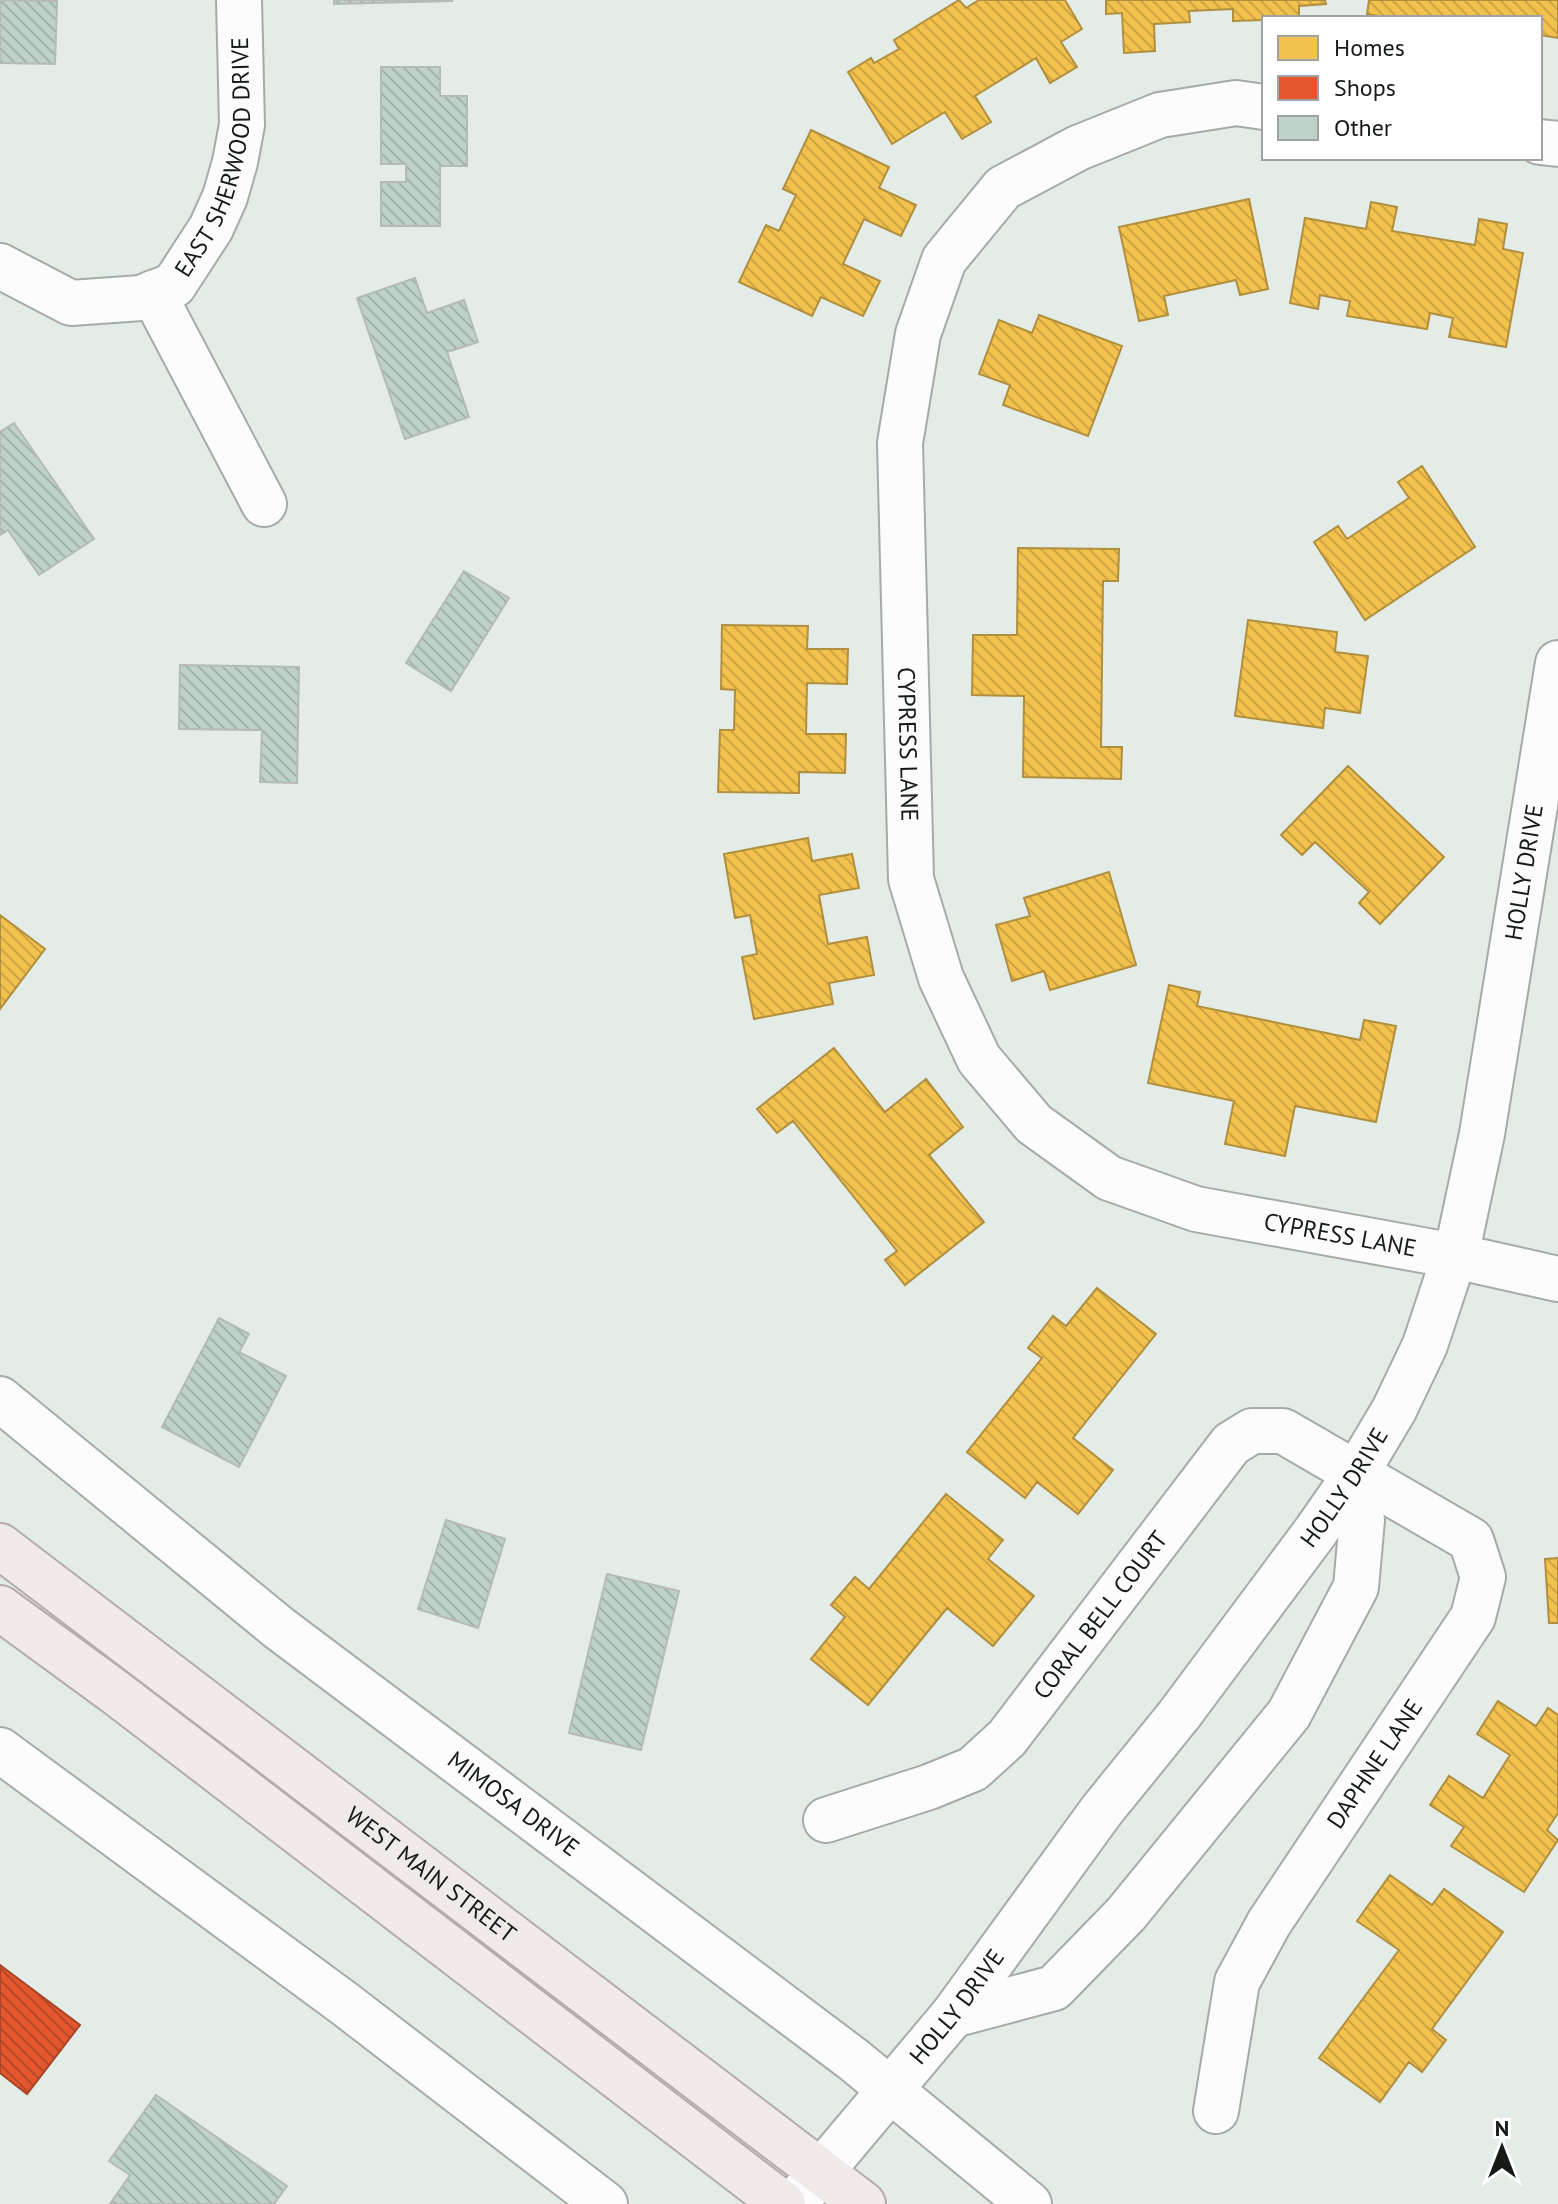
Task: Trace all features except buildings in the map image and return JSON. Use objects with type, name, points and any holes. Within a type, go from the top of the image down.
[{"type":"main road","name":"WEST MAIN STREET","points":[[0,1546],[807,2188],[863,2204]]},
{"type":"main road","name":"WEST MAIN STREET","points":[[0,1608],[242,1789],[783,2204]]},
{"type":"street","name":"EAST SHERWOOD DRIVE","points":[[0,266],[71,303],[141,298],[174,285],[211,228],[229,185],[242,125],[239,0]]},
{"type":"street","name":"CYPRESS LANE","points":[[1262,107],[1236,103],[1160,115],[1078,148],[1003,188],[944,260],[918,334],[900,443],[911,879],[941,978],[979,1059],[1034,1124],[1109,1178],[1196,1209],[1455,1256],[1558,1279]]},
{"type":"street","name":"EAST SHERWOOD DRIVE","points":[[153,293],[264,504]]},
{"type":"street","name":"HOLLY DRIVE","points":[[807,2188],[953,2015],[1102,1810],[1179,1715],[1307,1544],[1357,1472],[1394,1410],[1425,1345],[1455,1256],[1482,1134],[1554,713],[1558,663]]},
{"type":"street","name":"MIMOSA DRIVE","points":[[0,1399],[279,1628],[854,2060],[1029,2204]]},
{"type":"street","name":"CORAL BELL COURT","points":[[826,1820],[929,1787],[973,1769],[1007,1738],[1231,1444],[1252,1431],[1283,1431],[1357,1472]]},
{"type":"street","points":[[953,2015],[1054,1988],[1126,1914],[1289,1714],[1356,1587],[1362,1520],[1357,1472]]},
{"type":"street","name":"DAPHNE LANE","points":[[1216,2111],[1237,1982],[1269,1923],[1473,1617],[1483,1577],[1471,1540],[1357,1472]]},
{"type":"street","points":[[0,1750],[345,2004],[605,2204]]}]
